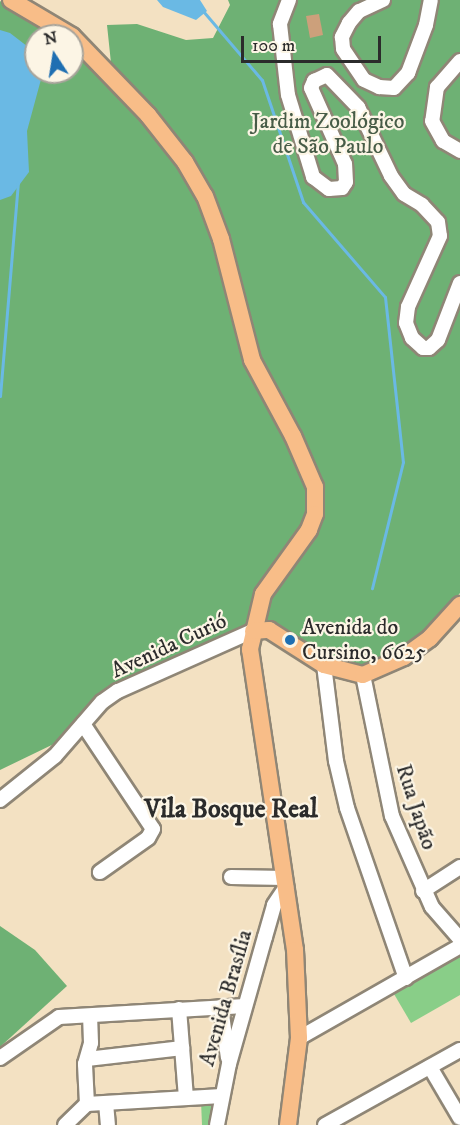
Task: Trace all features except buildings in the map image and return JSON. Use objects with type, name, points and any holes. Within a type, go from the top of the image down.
[{"type":"main road","points":[[11,0],[52,24]]},
{"type":"main road","points":[[84,48],[148,115],[185,162],[205,196],[221,239],[252,360],[293,436],[315,488],[315,514],[309,530],[263,594],[250,652],[295,950],[298,1038],[288,1125]]},
{"type":"main road","points":[[254,631],[277,634],[324,665],[363,675],[404,657],[430,638],[460,605]]},
{"type":"street","points":[[289,0],[280,24],[288,95],[313,177],[329,189],[342,188],[346,182],[345,164],[311,88],[314,81],[327,75],[358,107],[391,177],[404,194],[422,205],[438,222],[440,236],[408,307],[406,323],[412,338],[423,348],[429,348],[438,340],[460,283]]},
{"type":"street","points":[[383,0],[359,11],[349,23],[342,37],[343,49],[364,80],[379,87],[394,88],[408,73],[426,25],[431,0]]},
{"type":"street","points":[[460,61],[437,87],[432,121],[443,141],[460,151]]},
{"type":"street","name":"Avenida Curió","points":[[0,800],[46,764],[102,702],[118,691],[254,631]]},
{"type":"street","points":[[324,665],[346,808],[406,978]]},
{"type":"street","name":"Rua Japão","points":[[363,675],[390,807],[423,891],[460,939]]},
{"type":"street","points":[[83,724],[153,829],[148,838],[100,872]]},
{"type":"street","points":[[423,891],[460,867]]},
{"type":"street","points":[[231,877],[286,882]]},
{"type":"street","name":"Avenida Brasília","points":[[217,1125],[229,1064],[245,1006],[274,905],[286,882]]},
{"type":"street","points":[[298,1038],[460,946]]},
{"type":"street","points":[[0,1058],[49,1021],[179,1009],[245,1006]]},
{"type":"street","points":[[221,1007],[229,1064]]},
{"type":"street","points":[[179,1009],[186,1096]]},
{"type":"street","points":[[87,1104],[87,1059],[91,1043],[90,1016]]},
{"type":"street","points":[[87,1059],[182,1048]]},
{"type":"street","points":[[325,1125],[460,1050]]},
{"type":"street","points":[[430,1067],[460,1118]]},
{"type":"street","points":[[65,1125],[87,1104],[186,1096],[222,1096]]},
{"type":"street","points":[[106,1103],[108,1125]]},
{"type":"green space","name":"Jardim Zoológico de São Paulo","points":[[228,0],[460,0],[460,593],[433,628],[404,649],[365,666],[334,659],[274,623],[261,621],[107,687],[60,741],[0,770],[0,1],[35,24],[24,24],[24,84],[84,84],[84,56],[111,63],[107,25],[137,24],[186,40],[213,38],[230,5]]},
{"type":"green space","points":[[0,926],[35,950],[67,986],[0,1047]]},
{"type":"green space","points":[[460,953],[460,995],[411,1023],[394,994]]},
{"type":"green space","points":[[201,1101],[216,1102],[213,1125],[202,1125]]},
{"type":"water","points":[[157,0],[200,0],[207,11],[196,20],[163,7]]},
{"type":"water","points":[[0,30],[10,33],[24,44],[24,84],[40,84],[27,131],[29,172],[11,196],[0,200]]},
{"type":"waterway","points":[[203,11],[262,80],[303,202],[385,297],[403,462],[372,588]]},
{"type":"waterway","points":[[0,396],[18,183]]},
{"type":"place","name":"Avenida do Cursino, 6625","points":[[290,640]]},
{"type":"district","name":"Vila Bosque Real","points":[[231,810]]}]
